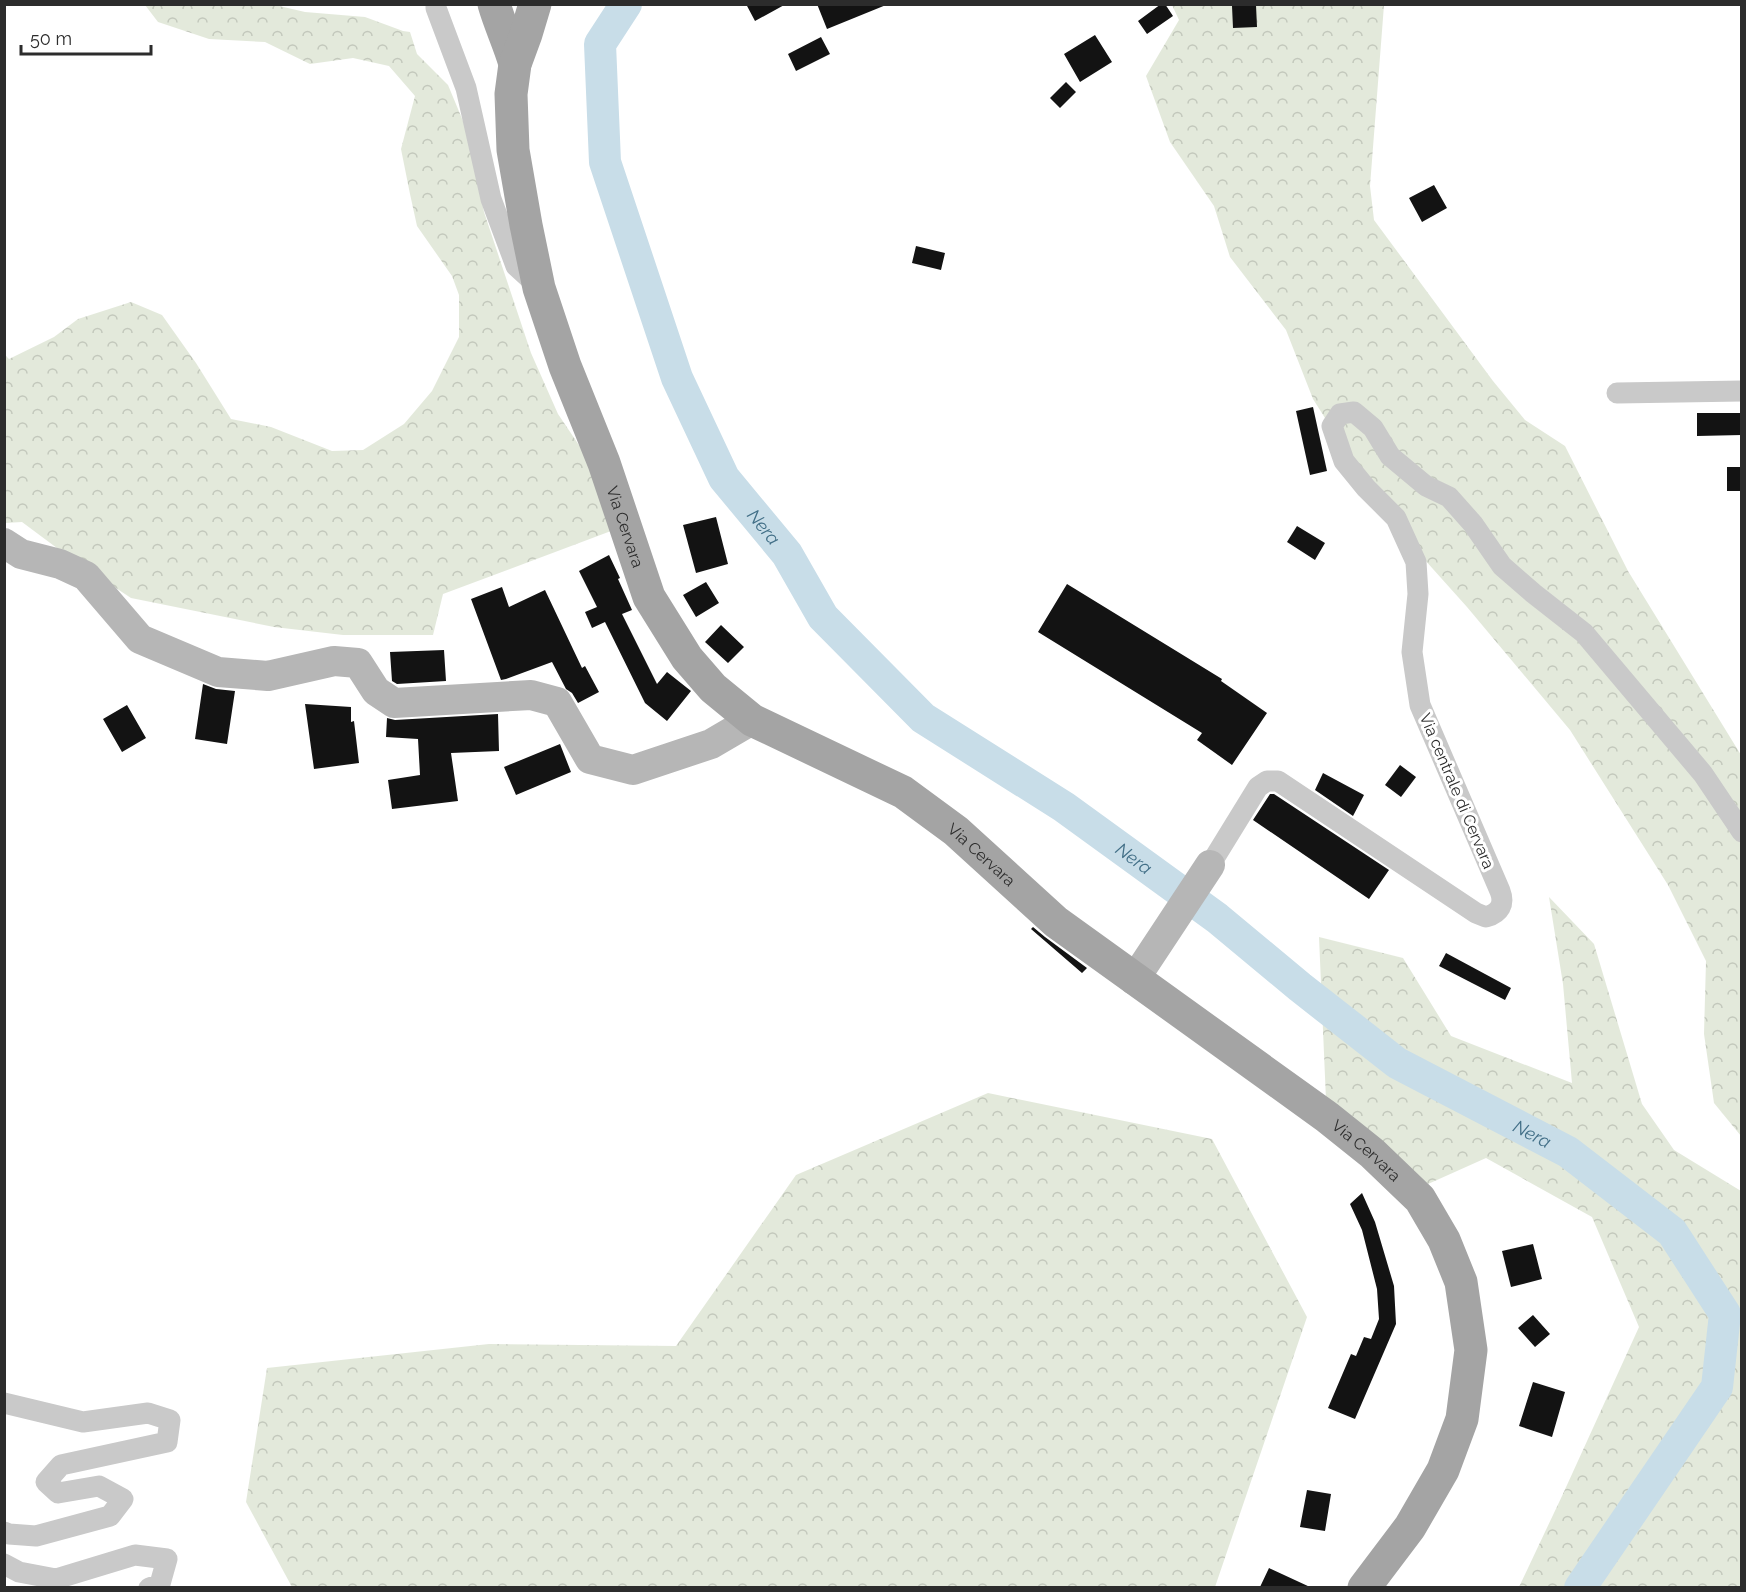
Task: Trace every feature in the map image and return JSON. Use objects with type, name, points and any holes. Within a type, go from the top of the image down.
[{"type":"main road","name":"Via Cervara","points":[[494,4],[515,64]]},
{"type":"main road","points":[[499,4],[517,9],[534,4]]},
{"type":"main road","name":"Via Cervara","points":[[534,4],[515,64],[511,94],[513,150],[539,288],[565,366],[604,463],[649,597],[687,658],[713,688],[752,720],[903,792],[956,831],[1056,922],[1327,1117],[1372,1153],[1420,1199],[1444,1240],[1461,1282],[1471,1350],[1462,1419],[1443,1470],[1410,1527],[1365,1587]]},
{"type":"street","points":[[436,4],[466,88],[491,199],[516,266],[539,288]]},
{"type":"street","points":[[1617,393],[1742,391]]},
{"type":"street","name":"Via centrale di Cervara","points":[[1134,980],[1258,787],[1267,781],[1278,781],[1476,913],[1486,916],[1501,908],[1502,896],[1420,705],[1412,652],[1418,594],[1416,562],[1396,518],[1366,488],[1344,461],[1332,426],[1340,414],[1353,412],[1373,428],[1390,456],[1426,486],[1449,496],[1473,524],[1502,566],[1584,633],[1703,774],[1742,832]]},
{"type":"street","points":[[4,543],[21,554],[60,564],[86,576],[140,639],[218,672],[268,676],[334,661],[358,663],[376,690],[394,703],[531,695],[557,702],[590,759],[633,770],[711,744],[752,720]]},
{"type":"street","points":[[4,1402],[83,1422],[148,1413],[170,1420],[167,1442],[61,1466],[46,1482],[58,1493],[99,1486],[123,1499],[110,1516],[36,1536],[4,1532]]},
{"type":"street","points":[[4,1564],[19,1572],[56,1580],[135,1555],[167,1559],[160,1584],[149,1587]]},
{"type":"green space","points":[[145,5],[275,5],[305,12],[365,17],[410,32],[417,54],[448,85],[468,133],[484,212],[531,353],[558,414],[593,466],[611,531],[443,594],[433,635],[343,635],[274,627],[131,598],[69,557],[22,522],[5,523],[4,354],[9,359],[54,337],[78,319],[131,302],[162,315],[231,419],[271,427],[332,451],[363,450],[404,424],[432,391],[459,337],[459,295],[452,276],[417,226],[401,149],[415,96],[389,66],[353,58],[310,64],[265,42],[209,39],[158,22]]},
{"type":"green space","points":[[1172,5],[1384,5],[1370,186],[1374,220],[1493,381],[1525,420],[1565,446],[1628,571],[1741,755],[1741,1136],[1714,1103],[1704,1034],[1706,961],[1668,885],[1570,730],[1467,607],[1390,521],[1313,399],[1286,330],[1230,257],[1214,206],[1170,142],[1146,76],[1179,20]]},
{"type":"green space","points":[[1549,897],[1594,944],[1642,1104],[1674,1150],[1741,1191],[1741,1587],[1519,1587],[1639,1327],[1592,1217],[1486,1158],[1428,1184],[1326,1100],[1319,937],[1403,958],[1451,1036],[1572,1083],[1563,984]]},
{"type":"green space","points":[[988,1093],[1212,1139],[1307,1317],[1215,1587],[292,1587],[246,1502],[267,1368],[489,1344],[676,1346],[796,1175]]},
{"type":"building","points":[[746,4],[786,4],[755,21]]},
{"type":"building","points":[[817,4],[886,4],[886,5],[827,29]]},
{"type":"building","points":[[1161,4],[1165,4],[1173,16],[1147,34],[1138,21]]},
{"type":"building","points":[[1256,5],[1257,27],[1233,28],[1232,6]]},
{"type":"building","points":[[1095,35],[1112,62],[1080,82],[1064,54]]},
{"type":"building","points":[[821,37],[830,54],[796,71],[788,54]]},
{"type":"building","points":[[1066,82],[1076,92],[1060,108],[1050,98]]},
{"type":"building","points":[[1434,185],[1447,208],[1422,222],[1409,198]]},
{"type":"building","points":[[916,246],[945,253],[941,270],[912,263]]},
{"type":"building","points":[[1313,407],[1327,471],[1310,475],[1296,411]]},
{"type":"building","points":[[1697,413],[1742,413],[1742,435],[1697,436]]},
{"type":"building","points":[[1727,467],[1742,467],[1742,491],[1727,491]]},
{"type":"building","points":[[716,517],[728,564],[696,573],[683,525]]},
{"type":"building","points":[[1297,526],[1325,543],[1315,560],[1287,542]]},
{"type":"building","points":[[609,555],[632,610],[622,614],[657,684],[667,672],[691,691],[667,721],[645,703],[605,622],[592,628],[585,612],[597,607],[579,571]]},
{"type":"building","points":[[706,582],[719,603],[696,617],[683,595]]},
{"type":"building","points":[[1067,584],[1222,679],[1221,681],[1267,713],[1232,765],[1197,740],[1202,733],[1038,632]]},
{"type":"building","points":[[502,587],[509,607],[545,590],[582,668],[585,666],[599,692],[578,703],[572,693],[566,689],[552,662],[501,680],[471,599]]},
{"type":"building","points":[[721,625],[744,647],[728,663],[705,642]]},
{"type":"building","points":[[444,650],[446,681],[397,684],[392,681],[390,652]]},
{"type":"building","points":[[203,684],[216,689],[235,691],[227,744],[195,739]]},
{"type":"building","points":[[305,704],[351,707],[351,722],[354,721],[359,763],[314,769]]},
{"type":"building","points":[[127,705],[146,738],[122,752],[103,719]]},
{"type":"building","points":[[498,714],[499,751],[451,753],[458,801],[392,809],[388,780],[420,775],[418,739],[386,737],[387,718],[395,720]]},
{"type":"building","points":[[560,744],[571,772],[516,795],[504,767]]},
{"type":"building","points":[[1400,765],[1416,777],[1401,797],[1385,785]]},
{"type":"building","points":[[1323,773],[1364,795],[1353,816],[1315,790]]},
{"type":"building","points":[[1270,794],[1274,794],[1389,870],[1369,899],[1253,820]]},
{"type":"building","points":[[1033,927],[1087,968],[1082,973],[1031,929]]},
{"type":"building","points":[[1446,953],[1511,988],[1505,1000],[1439,966]]},
{"type":"building","points":[[1362,1193],[1375,1222],[1394,1286],[1396,1324],[1355,1419],[1328,1408],[1351,1354],[1356,1356],[1364,1337],[1371,1339],[1379,1319],[1377,1289],[1362,1230],[1350,1204]]},
{"type":"building","points":[[1533,1244],[1542,1279],[1511,1287],[1502,1251]]},
{"type":"building","points":[[1533,1315],[1550,1334],[1535,1347],[1518,1328]]},
{"type":"building","points":[[1533,1382],[1565,1392],[1552,1437],[1519,1426]]},
{"type":"building","points":[[1307,1490],[1331,1494],[1325,1531],[1300,1527]]},
{"type":"building","points":[[1269,1568],[1310,1587],[1260,1587]]},
{"type":"waterway","name":"Nera","points":[[626,4],[600,44],[605,162],[677,378],[724,478],[787,554],[823,617],[923,718],[1064,807],[1217,918],[1397,1063],[1568,1152],[1672,1232],[1725,1314],[1717,1387],[1580,1588]]}]
